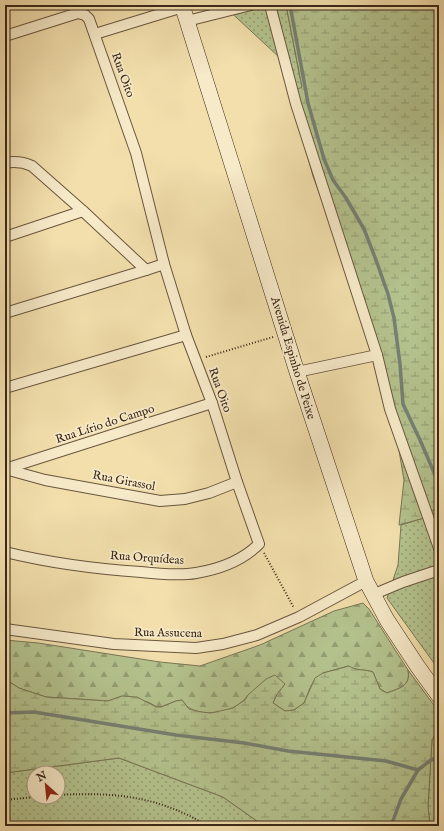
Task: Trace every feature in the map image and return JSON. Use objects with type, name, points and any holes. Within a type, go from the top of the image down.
[{"type":"street","points":[[94,34],[184,11],[251,5]]},
{"type":"street","points":[[270,5],[296,104],[376,355],[392,416],[439,548]]},
{"type":"street","name":"Avenida Espinho de Peixe","points":[[184,11],[297,372],[369,588],[418,667],[439,696]]},
{"type":"street","name":"Rua Oito","points":[[5,36],[78,13],[85,15],[89,19],[136,153],[164,264],[186,336],[212,403],[237,482],[259,544]]},
{"type":"street","points":[[5,163],[24,163],[32,166],[146,270]]},
{"type":"street","points":[[5,237],[83,211]]},
{"type":"street","points":[[5,313],[164,264]]},
{"type":"street","points":[[5,388],[186,336]]},
{"type":"street","points":[[297,372],[376,355]]},
{"type":"street","name":"Rua Lírio do Campo","points":[[5,469],[212,403]]},
{"type":"street","name":"Rua Girassol","points":[[5,469],[45,480],[160,501],[185,499],[209,493],[237,482]]},
{"type":"street","name":"Rua Orquídeas","points":[[5,552],[31,558],[122,571],[195,574],[210,571],[239,560],[251,552],[259,544]]},
{"type":"street","name":"Rua Assucena","points":[[5,629],[114,644],[196,648],[223,644],[257,635],[369,588],[403,582],[439,570]]},
{"type":"path","points":[[196,360],[286,333]]},
{"type":"path","points":[[259,544],[298,617]]},
{"type":"path","points":[[66,795],[92,793],[131,796],[158,802],[195,818],[208,826]]},
{"type":"path","points":[[5,800],[26,798]]},
{"type":"green space","points":[[223,5],[286,5],[302,88],[290,93],[280,58]]},
{"type":"green space","points":[[286,5],[439,5],[439,505],[424,518],[399,525],[404,480],[394,421],[374,342],[313,176],[290,93],[302,87]]},
{"type":"green space","points":[[439,505],[439,670],[387,598],[398,565],[401,525],[424,518]]},
{"type":"green space","points":[[363,603],[369,609],[408,670],[408,680],[404,686],[387,693],[380,689],[373,672],[354,669],[348,666],[323,673],[310,688],[304,703],[294,710],[285,711],[273,703],[277,694],[285,684],[248,695],[243,701],[230,709],[214,713],[206,713],[191,709],[182,700],[157,707],[148,702],[122,696],[108,701],[46,697],[19,688],[5,679],[5,640],[38,643],[160,662],[200,666],[260,645],[334,611]]},
{"type":"green space","points":[[349,666],[355,669],[367,670],[373,672],[380,689],[387,693],[404,686],[408,680],[408,670],[439,712],[439,728],[432,740],[428,806],[430,826],[264,826],[223,797],[119,758],[66,765],[26,765],[26,770],[5,773],[5,679],[19,688],[46,697],[108,701],[122,696],[137,697],[156,707],[161,707],[182,700],[189,709],[211,713],[233,708],[245,700],[248,695],[266,679],[275,675],[285,684],[277,694],[273,703],[285,711],[294,710],[304,703],[315,678],[323,673]]},
{"type":"green space","points":[[439,728],[439,826],[430,826],[428,806],[432,740]]},
{"type":"green space","points":[[119,758],[223,797],[264,826],[5,826],[5,773],[26,770],[26,805],[66,805],[66,765]]},
{"type":"waterway","points":[[290,5],[308,103],[324,159],[333,180],[346,198],[364,229],[376,260],[388,294],[394,318],[403,404],[439,484]]},
{"type":"waterway","points":[[5,713],[34,712],[176,735],[244,743],[288,751],[386,761],[418,770]]},
{"type":"waterway","points":[[391,826],[401,799],[418,770],[431,760],[439,757]]}]
